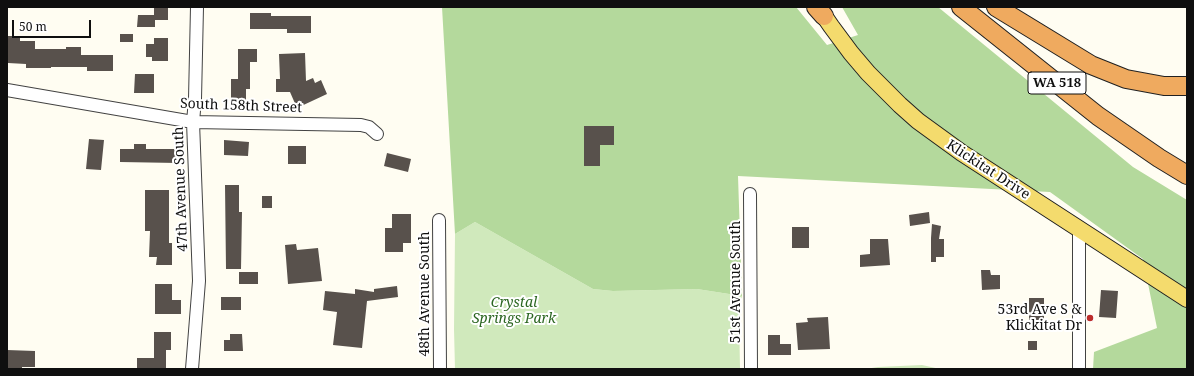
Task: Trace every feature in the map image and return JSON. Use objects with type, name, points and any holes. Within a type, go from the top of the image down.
[{"type":"highway","name":"WA 518","points":[[961,7],[1098,116],[1187,162]]},
{"type":"highway","points":[[996,7],[1091,65],[1126,79],[1164,86],[1187,86]]},
{"type":"highway","points":[[1098,116],[1159,158],[1187,175]]},
{"type":"main road","name":"Klickitat Drive","points":[[819,10],[868,73],[918,121],[962,153],[1187,299]]},
{"type":"street","name":"47th Avenue South","points":[[192,369],[199,281],[193,122],[197,7]]},
{"type":"street","name":"South 158th Street","points":[[7,90],[193,122],[360,125],[369,126],[377,134]]},
{"type":"street","name":"51st Avenue South","points":[[750,194],[751,369]]},
{"type":"street","name":"48th Avenue South","points":[[439,220],[440,369]]},
{"type":"street","points":[[1079,229],[1079,369]]},
{"type":"green space","points":[[442,7],[796,7],[827,45],[858,35],[842,7],[938,7],[1133,167],[1187,200],[1187,369],[1093,369],[1094,352],[1157,328],[1143,259],[1050,192],[738,176],[742,296],[697,289],[613,291],[593,289],[475,222],[455,234]]},
{"type":"green space","name":"Crystal Springs Park","points":[[475,222],[593,289],[613,291],[697,289],[742,296],[739,316],[740,368],[744,369],[455,369],[455,234]]},
{"type":"green space","points":[[922,365],[940,369],[865,369],[878,367]]},
{"type":"building","points":[[154,7],[168,7],[168,20],[155,20],[155,27],[137,27],[138,15],[154,15]]},
{"type":"building","points":[[250,13],[271,13],[271,16],[311,16],[311,33],[287,33],[287,29],[250,29]]},
{"type":"building","points":[[120,34],[133,34],[133,42],[120,42]]},
{"type":"building","points":[[7,36],[20,36],[20,41],[35,41],[35,49],[66,49],[66,47],[81,47],[81,55],[113,55],[113,71],[87,71],[87,67],[26,68],[26,64],[8,63]]},
{"type":"building","points":[[154,38],[168,38],[168,61],[152,61],[152,57],[146,57],[146,44],[154,44]]},
{"type":"building","points":[[238,49],[257,49],[257,62],[250,62],[250,89],[246,89],[246,110],[231,110],[231,79],[238,79]]},
{"type":"building","points":[[305,53],[306,81],[313,78],[315,83],[321,80],[327,94],[297,108],[290,92],[276,92],[276,79],[280,79],[279,54]]},
{"type":"building","points":[[135,74],[154,74],[154,93],[134,93]]},
{"type":"building","points":[[584,126],[614,126],[614,145],[600,145],[600,166],[584,166]]},
{"type":"building","points":[[89,139],[104,140],[101,170],[86,169]]},
{"type":"building","points":[[224,140],[249,142],[248,156],[224,155]]},
{"type":"building","points":[[134,144],[146,144],[146,149],[178,149],[178,163],[120,162],[120,149],[134,149]]},
{"type":"building","points":[[288,146],[306,146],[306,164],[288,164]]},
{"type":"building","points":[[387,153],[411,159],[408,172],[384,166]]},
{"type":"building","points":[[225,185],[239,185],[239,212],[242,212],[241,269],[226,269]]},
{"type":"building","points":[[145,190],[169,190],[169,243],[172,243],[172,265],[156,265],[157,257],[149,257],[150,231],[145,231]]},
{"type":"building","points":[[262,196],[272,196],[272,208],[262,208]]},
{"type":"building","points":[[929,212],[930,223],[910,226],[909,215]]},
{"type":"building","points":[[392,214],[411,214],[411,243],[403,243],[403,252],[385,252],[385,228],[392,228]]},
{"type":"building","points":[[932,224],[941,226],[939,239],[944,239],[944,257],[936,257],[936,262],[931,262]]},
{"type":"building","points":[[792,227],[809,227],[809,248],[792,248]]},
{"type":"building","points":[[870,239],[888,239],[890,265],[860,267],[860,255],[870,254]]},
{"type":"building","points":[[296,244],[297,250],[318,248],[322,281],[288,284],[285,245]]},
{"type":"building","points":[[981,270],[990,270],[991,275],[1000,275],[1000,289],[982,290]]},
{"type":"building","points":[[239,272],[258,272],[258,284],[239,284]]},
{"type":"building","points":[[155,284],[172,284],[172,300],[181,300],[181,314],[155,314]]},
{"type":"building","points":[[397,286],[398,297],[367,301],[362,348],[333,345],[337,312],[323,310],[325,291],[355,294],[355,289],[374,292],[374,289]]},
{"type":"building","points":[[1101,290],[1118,291],[1116,318],[1099,317]]},
{"type":"building","points":[[221,297],[241,297],[241,310],[221,310]]},
{"type":"building","points":[[1029,298],[1044,298],[1044,320],[1029,320]]},
{"type":"building","points":[[828,317],[830,349],[798,350],[796,323],[808,322],[807,318]]},
{"type":"building","points":[[154,332],[171,332],[171,350],[166,350],[166,369],[137,369],[137,358],[154,358]]},
{"type":"building","points":[[230,334],[242,334],[243,351],[224,351],[224,340],[230,340]]},
{"type":"building","points":[[768,335],[780,335],[780,344],[791,344],[791,355],[768,355]]},
{"type":"building","points":[[1028,341],[1037,341],[1037,350],[1028,350]]},
{"type":"building","points":[[7,350],[35,351],[35,367],[7,369]]},
{"type":"place","name":"53rd Ave S & Klickitat Dr","points":[[1090,318]]}]
